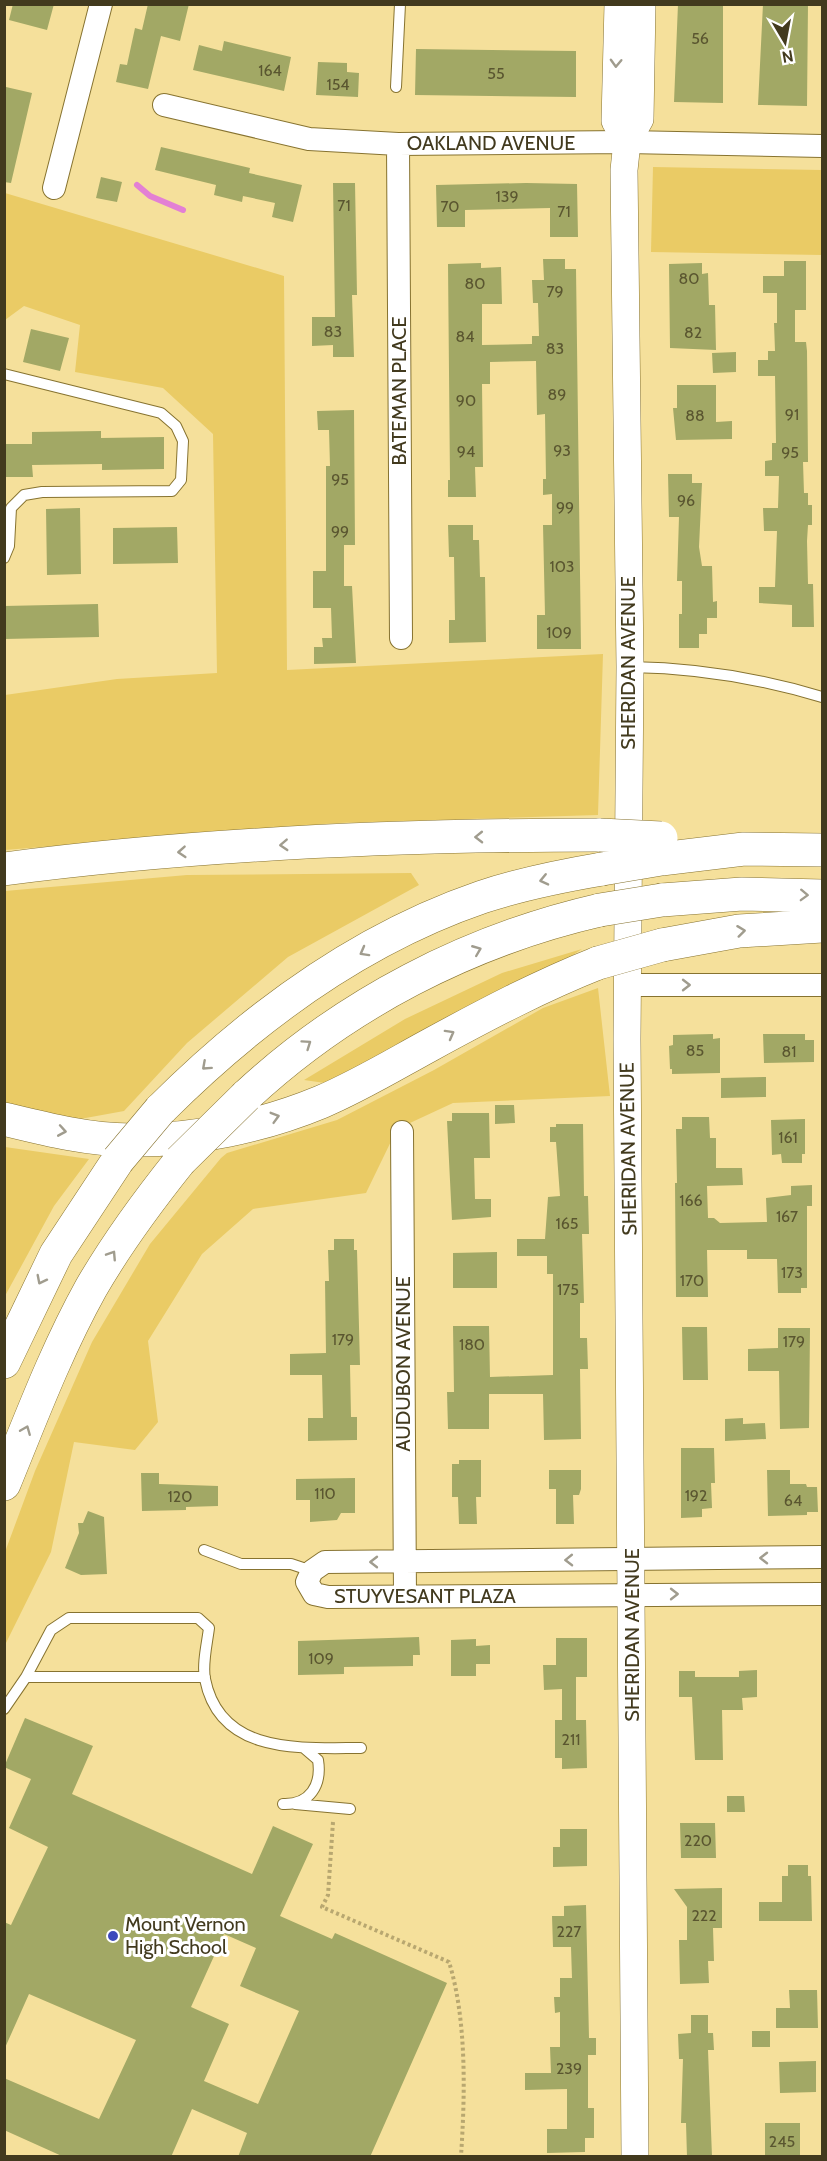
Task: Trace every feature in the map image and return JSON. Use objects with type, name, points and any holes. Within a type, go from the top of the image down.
[{"type":"highway","points":[[4,869],[122,856],[361,841],[600,835],[661,849],[822,850]]},
{"type":"highway","points":[[4,1362],[56,1254],[118,1160],[160,1110],[219,1054],[271,1012],[363,952],[467,902],[514,887],[602,869],[661,849]]},
{"type":"highway","points":[[4,1484],[49,1373],[92,1287],[131,1226],[180,1161],[246,1096],[298,1051],[391,990],[492,944],[560,920],[600,910],[662,900],[742,894],[822,896]]},
{"type":"highway","points":[[4,1119],[56,1131],[128,1140],[194,1136],[273,1118],[310,1106],[352,1088],[511,1002],[598,963],[662,945],[761,929],[822,926]]},
{"type":"street","points":[[54,188],[100,4]]},
{"type":"street","name":"SHERIDAN AVENUE","points":[[618,4],[615,121],[627,142]]},
{"type":"street","name":"SHERIDAN AVENUE","points":[[635,2157],[628,985],[630,667],[624,182],[627,142],[640,118],[642,4]]},
{"type":"street","name":"OAKLAND AVENUE","points":[[164,105],[309,139],[398,144],[627,142],[822,146]]},
{"type":"street","name":"BATEMAN PLACE","points":[[398,144],[401,638]]},
{"type":"street","points":[[628,985],[822,985]]},
{"type":"street","name":"AUDUBON AVENUE","points":[[402,1132],[405,1596]]},
{"type":"street","name":"STUYVESANT PLAZA","points":[[822,1557],[325,1562],[312,1571],[307,1582],[314,1593],[328,1597],[822,1594]]},
{"type":"lane","points":[[396,87],[400,4]]},
{"type":"lane","points":[[4,374],[161,413],[176,426],[183,441],[181,480],[172,491],[42,492],[24,495],[11,508],[9,546],[4,558]]},
{"type":"lane","points":[[630,667],[718,672],[770,682],[822,697]]},
{"type":"lane","points":[[204,1550],[241,1564],[291,1564],[312,1571]]},
{"type":"lane","points":[[4,1709],[26,1677],[51,1630],[69,1618],[198,1618],[209,1628],[205,1677],[216,1711],[253,1740],[304,1748],[361,1748]]},
{"type":"lane","points":[[26,1677],[205,1677]]},
{"type":"lane","points":[[295,1804],[314,1792],[321,1777],[318,1761],[304,1748]]},
{"type":"lane","points":[[283,1804],[350,1809]]},
{"type":"path","points":[[350,1809],[331,1823],[328,1895],[322,1907],[449,1962],[456,1984],[462,2059],[461,2157]]},
{"type":"shaded area","points":[[653,167],[822,170],[822,255],[651,252]]},
{"type":"shaded area","points":[[5,193],[284,276],[287,670],[603,654],[598,815],[337,823],[5,850],[5,695],[117,679],[217,673],[213,434],[163,388],[75,372],[80,325],[24,306],[5,320]]},
{"type":"shaded area","points":[[411,873],[419,885],[288,957],[187,1043],[124,1111],[69,1121],[5,1107],[5,891],[187,875]]},
{"type":"shaded area","points":[[582,949],[552,969],[332,1084],[304,1080],[405,1019],[502,973]]},
{"type":"shaded area","points":[[598,988],[610,1096],[453,1103],[397,1129],[366,1193],[253,1209],[202,1254],[148,1341],[158,1422],[135,1450],[74,1442],[51,1552],[5,1645],[5,1552],[35,1471],[92,1342],[150,1244],[221,1158],[227,1153],[337,1120],[434,1070],[543,1008]]},
{"type":"shaded area","points":[[5,1147],[89,1159],[54,1206],[5,1296]]},
{"type":"building","points":[[13,4],[54,4],[47,30],[9,20]]},
{"type":"building","points":[[148,4],[189,4],[180,41],[161,36],[148,89],[116,82],[120,64],[127,65],[135,28],[142,30]]},
{"type":"building","points":[[678,4],[723,4],[723,103],[674,102]]},
{"type":"building","points":[[763,4],[808,4],[807,106],[758,105]]},
{"type":"building","points":[[224,41],[291,57],[284,91],[193,70],[199,45],[222,51]]},
{"type":"building","points":[[416,49],[576,51],[576,97],[415,95]]},
{"type":"building","points":[[318,62],[347,63],[347,72],[359,73],[358,97],[316,95]]},
{"type":"building","points":[[6,87],[32,93],[11,183],[4,182]]},
{"type":"building","points":[[161,147],[250,168],[249,173],[302,185],[293,222],[272,217],[275,203],[243,196],[242,202],[214,195],[216,185],[155,170]]},
{"type":"building","points":[[101,177],[122,182],[117,202],[96,198]]},
{"type":"building","points":[[333,183],[355,183],[357,295],[352,295],[354,357],[333,357],[333,345],[312,346],[312,317],[335,317]]},
{"type":"building","points":[[577,184],[578,237],[550,237],[550,208],[465,210],[465,227],[437,227],[436,185]]},
{"type":"building","points":[[543,259],[565,259],[565,269],[576,269],[581,649],[537,649],[537,615],[545,615],[543,525],[552,525],[552,494],[543,495],[543,479],[546,479],[545,414],[537,415],[536,361],[490,362],[490,384],[482,384],[483,467],[475,467],[476,497],[448,497],[448,480],[450,480],[448,264],[481,263],[481,268],[501,267],[502,304],[482,304],[482,345],[532,344],[532,336],[539,336],[538,303],[533,303],[532,280],[544,280]]},
{"type":"building","points":[[784,261],[806,261],[806,310],[795,310],[795,342],[806,342],[807,351],[808,462],[803,462],[804,493],[808,493],[808,505],[812,505],[812,525],[808,525],[807,541],[808,584],[813,584],[814,627],[792,627],[792,605],[759,603],[759,587],[775,587],[777,531],[764,531],[763,508],[778,508],[779,476],[765,476],[765,461],[772,460],[772,443],[776,443],[775,376],[758,376],[758,360],[768,360],[768,351],[775,351],[774,323],[777,323],[777,293],[763,293],[763,276],[784,276]]},
{"type":"building","points":[[702,263],[702,274],[708,273],[709,305],[715,305],[716,350],[670,348],[669,264]]},
{"type":"building","points":[[31,329],[69,338],[60,371],[23,362]]},
{"type":"building","points":[[736,352],[736,372],[713,373],[712,353]]},
{"type":"building","points":[[677,385],[716,385],[716,422],[732,421],[732,439],[676,440],[673,408],[677,408]]},
{"type":"building","points":[[354,410],[355,545],[344,545],[344,586],[352,586],[356,663],[314,664],[314,647],[323,647],[322,638],[332,638],[331,608],[313,608],[313,571],[326,571],[326,466],[330,466],[329,430],[318,430],[317,411]]},
{"type":"building","points":[[101,431],[101,438],[164,437],[164,469],[102,470],[102,464],[32,465],[33,477],[4,477],[4,444],[32,444],[32,432]]},
{"type":"building","points":[[668,474],[692,474],[692,483],[702,483],[699,547],[702,566],[712,566],[713,602],[717,601],[717,618],[707,618],[707,634],[699,634],[699,648],[679,648],[682,581],[677,581],[679,517],[669,517]]},
{"type":"building","points":[[80,508],[81,574],[47,575],[46,509]]},
{"type":"building","points":[[448,525],[473,525],[473,540],[479,540],[480,577],[485,577],[486,642],[449,643],[449,620],[455,620],[454,557],[449,557]]},
{"type":"building","points":[[177,527],[178,563],[113,564],[113,528]]},
{"type":"building","points":[[98,604],[99,637],[4,639],[4,606]]},
{"type":"building","points":[[713,1034],[713,1039],[720,1038],[720,1073],[672,1074],[669,1046],[673,1045],[673,1035]]},
{"type":"building","points":[[763,1034],[805,1034],[805,1040],[814,1040],[814,1062],[764,1063]]},
{"type":"building","points":[[766,1077],[766,1097],[721,1098],[721,1078]]},
{"type":"building","points":[[495,1105],[514,1105],[515,1123],[495,1124]]},
{"type":"building","points":[[452,1113],[489,1113],[490,1158],[474,1158],[475,1199],[491,1199],[491,1217],[452,1220],[447,1121],[452,1121]]},
{"type":"building","points":[[682,1117],[709,1117],[710,1138],[716,1138],[716,1168],[742,1168],[743,1185],[707,1186],[708,1218],[714,1218],[720,1223],[767,1222],[766,1198],[791,1195],[791,1186],[812,1185],[812,1206],[807,1206],[807,1288],[801,1288],[801,1293],[778,1293],[777,1259],[747,1259],[747,1250],[707,1250],[708,1297],[676,1297],[676,1129],[682,1129]]},
{"type":"building","points":[[805,1119],[805,1154],[802,1154],[802,1163],[782,1163],[781,1154],[772,1155],[771,1120]]},
{"type":"building","points":[[556,1124],[583,1124],[584,1196],[588,1196],[589,1234],[582,1234],[584,1303],[580,1303],[580,1338],[587,1338],[588,1369],[580,1369],[581,1439],[544,1440],[543,1394],[489,1394],[489,1429],[448,1429],[447,1392],[454,1392],[453,1326],[489,1326],[490,1377],[553,1375],[553,1274],[547,1274],[547,1256],[517,1256],[517,1239],[545,1239],[548,1197],[560,1196],[556,1142],[550,1142],[550,1127],[556,1127]]},
{"type":"building","points":[[334,1239],[354,1239],[354,1250],[357,1250],[360,1365],[350,1365],[351,1417],[357,1417],[357,1440],[308,1441],[308,1418],[323,1418],[322,1375],[290,1375],[290,1354],[326,1353],[325,1281],[329,1281],[328,1250],[334,1250]]},
{"type":"building","points":[[497,1252],[497,1288],[453,1288],[453,1253]]},
{"type":"building","points":[[682,1327],[707,1327],[708,1380],[683,1380]]},
{"type":"building","points":[[778,1328],[810,1328],[809,1428],[780,1429],[779,1371],[748,1371],[748,1349],[778,1348]]},
{"type":"building","points":[[743,1418],[743,1424],[765,1423],[766,1439],[725,1441],[725,1419]]},
{"type":"building","points":[[681,1448],[714,1448],[715,1483],[711,1483],[712,1508],[702,1509],[702,1517],[681,1518]]},
{"type":"building","points":[[459,1460],[481,1460],[481,1497],[476,1497],[477,1524],[459,1524],[458,1497],[452,1497],[452,1464],[459,1464]]},
{"type":"building","points":[[549,1470],[581,1470],[581,1489],[579,1495],[573,1495],[574,1524],[556,1524],[556,1489],[549,1489]]},
{"type":"building","points":[[767,1470],[790,1470],[790,1484],[817,1487],[818,1512],[807,1512],[807,1515],[768,1516]]},
{"type":"building","points":[[141,1473],[159,1473],[159,1484],[218,1486],[218,1506],[186,1507],[186,1510],[142,1511]]},
{"type":"building","points":[[355,1478],[355,1513],[341,1513],[337,1520],[310,1522],[310,1500],[296,1500],[296,1479]]},
{"type":"building","points":[[88,1511],[104,1517],[107,1574],[81,1575],[65,1568],[79,1533],[78,1523],[83,1523]]},
{"type":"building","points":[[419,1637],[420,1655],[413,1655],[413,1666],[344,1667],[344,1674],[298,1675],[298,1641]]},
{"type":"building","points":[[556,1638],[587,1638],[587,1677],[576,1677],[576,1720],[586,1720],[587,1768],[562,1769],[562,1758],[555,1758],[555,1720],[562,1720],[562,1689],[544,1690],[543,1665],[556,1665]]},
{"type":"building","points":[[476,1639],[476,1646],[490,1645],[490,1664],[476,1664],[476,1676],[451,1676],[451,1640]]},
{"type":"building","points":[[757,1670],[757,1697],[742,1698],[743,1710],[722,1710],[723,1760],[695,1760],[692,1697],[679,1697],[679,1671],[695,1671],[695,1677],[739,1677],[739,1671]]},
{"type":"building","name":"Mount Vernon High School","points":[[25,1718],[93,1746],[72,1794],[252,1874],[273,1826],[313,1844],[280,1916],[332,1939],[335,1933],[447,1983],[370,2157],[238,2157],[247,2133],[192,2109],[171,2157],[64,2157],[4,2130],[4,2078],[99,2119],[136,2040],[29,1994],[4,2050],[4,1922],[11,1925],[48,1847],[9,1828],[31,1779],[4,1767]],"holes":[[[224,1934],[256,1948],[240,1986],[299,2011],[258,2104],[204,2081],[229,2024],[191,2007]]]},
{"type":"building","points":[[727,1796],[744,1796],[745,1812],[727,1812]]},
{"type":"building","points":[[680,1823],[715,1823],[716,1858],[681,1858]]},
{"type":"building","points":[[560,1829],[587,1829],[587,1866],[553,1867],[553,1847],[560,1847]]},
{"type":"building","points":[[788,1865],[808,1865],[808,1876],[811,1876],[812,1921],[759,1921],[759,1902],[782,1902],[782,1876],[788,1876]]},
{"type":"building","points":[[722,1888],[722,1928],[713,1928],[714,1961],[708,1961],[709,1983],[680,1984],[679,1940],[687,1940],[687,1907],[674,1889]]},
{"type":"building","points":[[586,1905],[589,2038],[596,2038],[596,2055],[588,2055],[588,2108],[594,2108],[594,2138],[585,2138],[585,2152],[547,2153],[547,2129],[567,2129],[567,2089],[525,2090],[525,2073],[551,2073],[550,2047],[560,2047],[560,2012],[555,2013],[554,1997],[560,1997],[560,1978],[572,1978],[571,1947],[553,1947],[552,1916],[564,1916],[564,1906]]},
{"type":"building","points":[[789,1990],[817,1990],[818,2028],[776,2028],[776,2008],[790,2008]]},
{"type":"building","points":[[691,2015],[708,2015],[708,2033],[713,2033],[714,2050],[708,2050],[712,2157],[687,2157],[686,2123],[681,2123],[683,2059],[679,2059],[678,2034],[691,2033]]},
{"type":"building","points":[[752,2031],[770,2031],[770,2047],[752,2047]]},
{"type":"building","points":[[816,2061],[816,2092],[780,2093],[779,2062]]},
{"type":"building","points":[[765,2123],[800,2123],[800,2157],[765,2157]]},
{"type":"waterway","points":[[137,185],[150,196],[183,210]]},
{"type":"place","name":"Mount Vernon High School","points":[[113,1936]]}]
